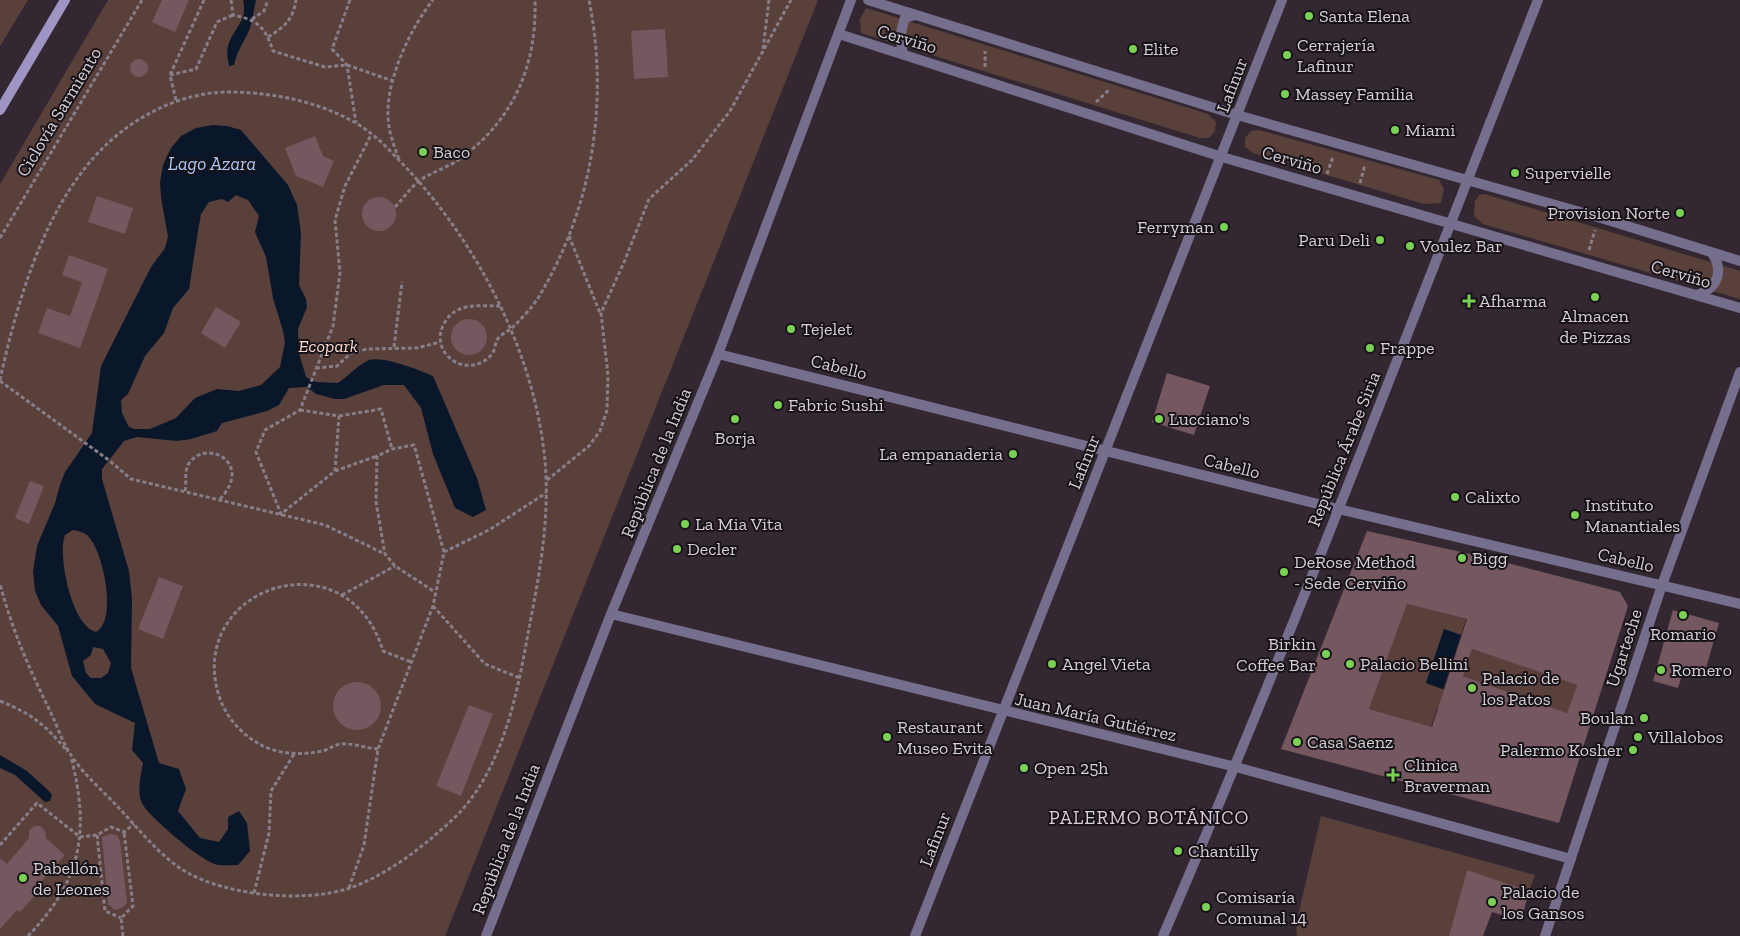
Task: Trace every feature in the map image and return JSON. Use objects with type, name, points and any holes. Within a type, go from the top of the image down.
[{"type":"main road","points":[[0,110],[65,0]]},
{"type":"street","name":"República de la India","points":[[486,936],[611,614],[718,354],[851,0]]},
{"type":"street","name":"Cerviño","points":[[868,0],[1237,115],[1598,217],[1740,261]]},
{"type":"street","name":"Lafinur","points":[[915,936],[1282,0]]},
{"type":"street","name":"República Árabe Siria","points":[[1164,936],[1236,767],[1452,223],[1538,0]]},
{"type":"street","points":[[903,54],[899,37],[902,24],[905,18],[915,14]]},
{"type":"street","name":"Cerviño","points":[[839,34],[1222,157],[1740,308]]},
{"type":"street","points":[[1697,295],[1708,291],[1715,284],[1719,273],[1718,262],[1712,253]]},
{"type":"street","name":"Cabello","points":[[718,354],[1338,509],[1740,604]]},
{"type":"street","name":"Ugarteche","points":[[1545,936],[1662,585],[1740,372]]},
{"type":"street","name":"Juan María Gutiérrez","points":[[611,614],[1002,712],[1236,767],[1572,859]]},
{"type":"path","name":"Ciclovía Sarmiento","points":[[0,238],[142,0]]},
{"type":"path","points":[[176,100],[170,75],[204,0]]},
{"type":"path","points":[[231,0],[233,15]]},
{"type":"path","points":[[170,75],[196,69],[216,22],[233,15],[251,18],[264,11],[268,0]]},
{"type":"path","points":[[268,37],[281,30],[291,20],[296,0]]},
{"type":"path","points":[[350,0],[332,50],[347,65],[356,123]]},
{"type":"path","points":[[399,160],[390,134],[388,112],[393,81],[408,40],[433,0]]},
{"type":"path","points":[[395,207],[418,181],[460,160],[478,145],[509,109],[523,82],[531,53],[536,27],[535,0]]},
{"type":"path","points":[[500,306],[467,306],[452,313],[442,326],[440,342],[454,362],[470,365],[485,360],[491,354],[498,340],[540,295],[569,236],[586,185],[597,108],[598,56],[590,0]]},
{"type":"path","points":[[763,52],[769,0]]},
{"type":"path","points":[[601,313],[625,260],[649,199],[692,160],[730,110],[791,0]]},
{"type":"path","points":[[251,18],[268,37],[272,51],[325,67],[347,65],[393,81]]},
{"type":"path","points":[[984,80],[985,36]]},
{"type":"path","points":[[1085,113],[1120,79]]},
{"type":"path","points":[[0,701],[29,713],[50,731],[70,756],[134,824],[184,872],[219,887],[254,893],[303,896],[349,888],[396,866],[462,810],[483,779],[498,748],[520,678],[544,548],[547,480],[543,440],[528,382],[510,329],[500,306],[459,232],[399,160],[356,123],[307,101],[261,92],[213,92],[176,100],[138,120],[103,148],[83,170],[62,202],[45,236],[26,285],[1,367],[0,381],[110,460],[131,479],[325,525],[385,554],[395,566],[435,592]]},
{"type":"path","points":[[300,410],[310,379],[326,346],[333,326],[340,273],[335,220],[345,186],[371,135]]},
{"type":"path","points":[[1323,186],[1338,144]]},
{"type":"path","points":[[1356,195],[1369,153]]},
{"type":"path","points":[[1586,263],[1598,217]]},
{"type":"path","points":[[547,480],[589,446],[600,431],[607,410],[608,375],[601,313],[569,236]]},
{"type":"path","points":[[394,347],[402,282]]},
{"type":"path","points":[[316,368],[337,366],[351,353],[367,348],[417,348],[440,342]]},
{"type":"path","points":[[326,346],[351,353]]},
{"type":"path","points":[[281,514],[256,452],[265,430],[300,410],[339,416],[381,409],[392,449]]},
{"type":"path","points":[[335,471],[339,416]]},
{"type":"path","points":[[281,514],[335,471],[392,449],[414,445],[444,552],[433,606],[378,749],[364,844],[349,888]]},
{"type":"path","points":[[185,491],[186,471],[189,464],[200,455],[214,453],[227,460],[233,476],[228,491],[220,500]]},
{"type":"path","points":[[377,456],[376,502],[385,554]]},
{"type":"path","points":[[444,552],[489,530],[546,493]]},
{"type":"path","points":[[342,595],[395,566]]},
{"type":"path","points":[[0,584],[9,619],[26,665],[70,756],[78,785],[81,812],[77,860],[67,885],[28,936]]},
{"type":"path","points":[[378,749],[340,744],[325,750],[294,754],[278,751],[256,742],[238,728],[228,716],[218,694],[214,671],[219,640],[226,626],[246,602],[274,588],[305,584],[321,586],[342,595],[361,610],[371,622],[383,651],[411,662]]},
{"type":"path","points":[[433,606],[486,664],[520,678]]},
{"type":"path","points":[[254,893],[269,833],[271,791],[294,754]]},
{"type":"path","points":[[0,845],[37,803],[80,837],[97,835],[111,827],[124,832]]},
{"type":"path","points":[[124,832],[134,824]]},
{"type":"path","points":[[121,918],[133,906],[124,832]]},
{"type":"path","points":[[97,835],[105,911],[121,918]]},
{"type":"path","points":[[121,918],[123,936]]},
{"type":"green space","points":[[0,0],[28,0],[0,46]]},
{"type":"green space","name":"Ecopark","points":[[108,0],[818,0],[445,936],[0,936],[0,184]]},
{"type":"green space","points":[[866,8],[1208,114],[1216,122],[1215,131],[1209,138],[1200,138],[861,33],[860,19]]},
{"type":"green space","points":[[1259,130],[1439,180],[1444,189],[1441,203],[1424,204],[1253,153],[1245,147],[1245,138],[1251,131]]},
{"type":"green space","points":[[1485,194],[1740,271],[1740,299],[1483,224],[1474,216],[1475,201],[1479,195]]},
{"type":"green space","points":[[1407,604],[1466,619],[1461,635],[1444,629],[1426,683],[1475,702],[1469,719],[1437,708],[1431,727],[1369,709]]},
{"type":"green space","points":[[1472,649],[1577,685],[1567,713],[1463,676]]},
{"type":"green space","points":[[1321,816],[1535,875],[1529,891],[1467,871],[1449,936],[1297,936],[1296,925]]},
{"type":"water","points":[[243,0],[256,0],[253,18],[234,65],[229,66],[227,48],[244,14]]},
{"type":"water","name":"Lago Azara","points":[[213,125],[241,130],[288,185],[297,205],[301,233],[299,285],[306,299],[307,307],[298,329],[299,353],[306,377],[316,382],[338,383],[357,367],[369,360],[375,359],[401,364],[433,376],[477,478],[486,510],[473,517],[455,508],[433,454],[421,408],[404,385],[384,385],[344,399],[335,399],[316,394],[307,387],[289,388],[279,405],[267,411],[222,423],[217,431],[177,441],[137,437],[124,441],[102,469],[102,479],[129,571],[132,599],[131,668],[159,763],[179,769],[186,789],[178,811],[200,838],[219,842],[228,829],[228,817],[239,811],[247,823],[250,851],[238,865],[218,865],[201,856],[166,829],[143,805],[139,790],[143,763],[132,750],[135,723],[95,704],[72,676],[58,626],[41,605],[35,591],[33,572],[37,546],[55,503],[65,472],[92,433],[101,366],[151,267],[165,248],[168,237],[160,182],[163,165],[171,148],[181,136],[196,128]],"holes":[[[236,195],[248,200],[259,216],[255,232],[266,257],[273,298],[285,342],[280,367],[261,385],[239,391],[217,389],[195,398],[176,418],[150,429],[134,429],[129,427],[122,413],[121,400],[128,394],[145,356],[164,333],[173,308],[189,289],[201,214],[209,202],[222,199],[228,202]],[[73,530],[87,535],[93,543],[103,569],[106,584],[106,614],[103,625],[96,632],[87,627],[80,618],[68,589],[63,558],[65,535]],[[93,647],[103,649],[111,663],[108,673],[101,678],[91,678],[86,673],[83,661],[91,655]]]},
{"type":"water","points":[[1444,629],[1461,635],[1443,689],[1426,683]]},
{"type":"water","points":[[0,755],[27,771],[50,792],[52,795],[50,801],[45,802],[15,775],[0,768]]},
{"type":"building","points":[[162,0],[189,0],[175,32],[152,22]]},
{"type":"building","points":[[665,29],[668,77],[634,79],[631,31]]},
{"type":"building","points":[[139,59],[145,62],[148,68],[145,74],[139,77],[133,74],[130,68],[133,62]]},
{"type":"building","points":[[315,136],[323,156],[334,161],[323,187],[296,176],[285,148]]},
{"type":"building","points":[[97,196],[133,208],[125,234],[88,222]]},
{"type":"building","points":[[379,197],[391,202],[396,214],[391,226],[379,231],[367,226],[362,214],[367,202]]},
{"type":"building","points":[[69,255],[108,269],[80,348],[38,333],[47,308],[70,316],[82,282],[62,275]]},
{"type":"building","points":[[216,307],[241,322],[225,348],[201,333]]},
{"type":"building","points":[[469,319],[476,320],[482,324],[486,330],[486,344],[482,350],[476,354],[469,355],[462,354],[456,350],[452,344],[451,337],[452,330],[456,324],[462,320]]},
{"type":"building","points":[[1167,373],[1210,386],[1194,435],[1152,422]]},
{"type":"building","points":[[30,481],[44,486],[29,524],[15,518]]},
{"type":"building","points":[[1367,531],[1488,558],[1620,592],[1628,606],[1559,823],[1281,749]],"holes":[[[1407,604],[1467,619],[1432,727],[1369,709]],[[1472,649],[1577,685],[1567,713],[1463,676]]]},
{"type":"building","points":[[159,577],[183,586],[163,639],[138,629]]},
{"type":"building","points":[[1673,610],[1719,623],[1704,675],[1684,669],[1678,688],[1653,681]]},
{"type":"building","points":[[352,682],[362,682],[374,689],[381,701],[381,711],[374,723],[362,730],[352,730],[344,726],[337,719],[333,711],[333,701],[337,693],[344,686]]},
{"type":"building","points":[[469,705],[493,714],[461,796],[436,786]]},
{"type":"building","name":"Pabellón de Leones","points":[[34,826],[40,826],[45,831],[46,838],[65,855],[35,889],[38,892],[20,912],[17,910],[0,929],[0,858],[7,864],[29,838],[29,831]]},
{"type":"building","points":[[110,834],[117,835],[120,841],[127,903],[122,908],[115,910],[108,904],[102,837]]},
{"type":"building","name":"Palacio de los Gansos","points":[[1467,870],[1529,891],[1521,921],[1492,912],[1483,936],[1449,936]]},
{"type":"place","name":"Santa Elena","points":[[1309,16]]},
{"type":"place","name":"Elite","points":[[1133,49]]},
{"type":"place","name":"Cerrajería Lafinur","points":[[1287,55]]},
{"type":"place","name":"Massey Familia","points":[[1285,94]]},
{"type":"place","name":"Miami","points":[[1395,130]]},
{"type":"place","name":"Baco","points":[[423,152]]},
{"type":"place","name":"Supervielle","points":[[1515,173]]},
{"type":"place","name":"Provision Norte","points":[[1680,213]]},
{"type":"place","name":"Ferryman","points":[[1224,227]]},
{"type":"place","name":"Paru Deli","points":[[1380,240]]},
{"type":"place","name":"Voulez Bar","points":[[1410,246]]},
{"type":"place","name":"Almacen de Pizzas","points":[[1595,297]]},
{"type":"place","name":"Afharma","points":[[1469,301]]},
{"type":"place","name":"Tejelet","points":[[791,329]]},
{"type":"place","name":"Frappe","points":[[1370,348]]},
{"type":"place","name":"Fabric Sushi","points":[[778,405]]},
{"type":"place","name":"Borja","points":[[735,419]]},
{"type":"place","name":"Lucciano's","points":[[1159,419]]},
{"type":"place","name":"La empanaderia","points":[[1013,454]]},
{"type":"place","name":"Calixto","points":[[1455,497]]},
{"type":"place","name":"Instituto Manantiales","points":[[1575,515]]},
{"type":"place","name":"La Mia Vita","points":[[685,524]]},
{"type":"place","name":"Decler","points":[[677,549]]},
{"type":"place","name":"Bigg","points":[[1462,558]]},
{"type":"place","name":"DeRose Method - Sede Cerviño","points":[[1284,572]]},
{"type":"place","name":"Romario","points":[[1683,615]]},
{"type":"place","name":"Birkin Coffee Bar","points":[[1326,654]]},
{"type":"place","name":"Angel Vieta","points":[[1052,664]]},
{"type":"place","name":"Palacio Bellini","points":[[1350,664]]},
{"type":"place","name":"Romero","points":[[1661,670]]},
{"type":"place","name":"Palacio de los Patos","points":[[1472,688]]},
{"type":"place","name":"Boulan","points":[[1644,718]]},
{"type":"place","name":"Restaurant Museo Evita","points":[[887,737]]},
{"type":"place","name":"Villalobos","points":[[1638,737]]},
{"type":"place","name":"Casa Saenz","points":[[1297,742]]},
{"type":"place","name":"Palermo Kosher","points":[[1633,750]]},
{"type":"place","name":"Open 25h","points":[[1024,768]]},
{"type":"place","name":"Clinica Braverman","points":[[1393,775]]},
{"type":"place","name":"Chantilly","points":[[1178,851]]},
{"type":"place","name":"Pabellón de Leones","points":[[23,878]]},
{"type":"place","name":"Palacio de los Gansos","points":[[1492,902]]},
{"type":"place","name":"Comisaría Comunal 14","points":[[1206,907]]},
{"type":"district","name":"PALERMO BOTÁNICO","points":[[1149,817]]}]
